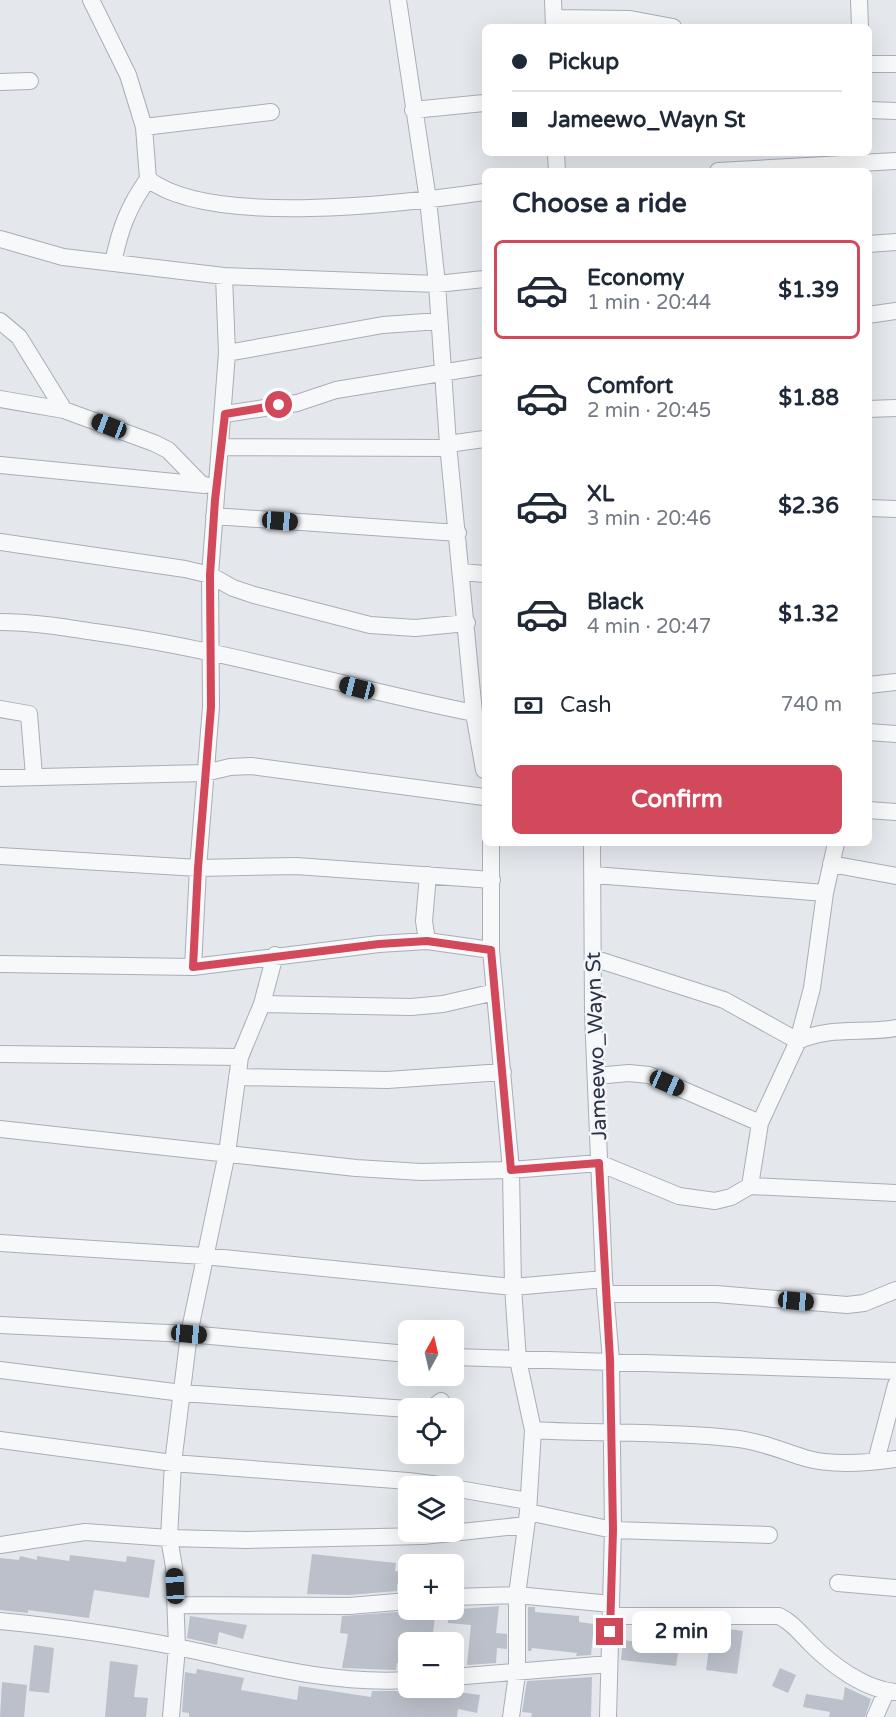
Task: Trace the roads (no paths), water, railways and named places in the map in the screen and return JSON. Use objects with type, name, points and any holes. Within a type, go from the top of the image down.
[{"type":"street","points":[[91,0],[128,75],[144,127],[148,179],[131,203],[118,237],[113,263]]},
{"type":"street","points":[[398,0],[428,200],[474,713],[482,759]]},
{"type":"street","points":[[553,0],[554,23],[630,19],[657,24]]},
{"type":"street","points":[[859,0],[860,24]]},
{"type":"street","points":[[872,64],[896,64]]},
{"type":"street","points":[[0,82],[30,81]]},
{"type":"street","points":[[413,110],[482,103]]},
{"type":"street","points":[[872,110],[896,111]]},
{"type":"street","points":[[144,127],[271,112]]},
{"type":"street","points":[[767,168],[896,161]]},
{"type":"street","points":[[148,179],[161,190],[217,203],[314,210],[428,200],[482,192]]},
{"type":"street","points":[[0,239],[63,258],[224,276],[437,284],[482,279]]},
{"type":"street","points":[[872,244],[896,242]]},
{"type":"street","points":[[193,967],[198,868],[211,707],[210,575],[214,516],[209,486],[221,447],[225,414],[227,353],[224,276]]},
{"type":"street","points":[[872,314],[896,311]]},
{"type":"street","points":[[0,321],[19,337],[64,410]]},
{"type":"street","points":[[227,353],[383,325],[439,321]]},
{"type":"street","points":[[225,414],[297,403],[336,390],[482,366]]},
{"type":"street","points":[[0,399],[64,410],[168,450],[209,486]]},
{"type":"street","points":[[872,409],[896,408]]},
{"type":"street","points":[[221,447],[449,446],[482,439]]},
{"type":"street","points":[[0,465],[209,486]]},
{"type":"street","points":[[872,508],[896,509]]},
{"type":"street","points":[[214,516],[458,533]]},
{"type":"street","points":[[0,542],[85,553],[210,575],[233,588],[370,625],[415,628],[467,623]]},
{"type":"street","points":[[462,572],[482,574]]},
{"type":"street","points":[[0,622],[104,633],[211,651],[398,698],[474,713]]},
{"type":"street","points":[[872,685],[896,682]]},
{"type":"street","points":[[0,709],[29,714],[34,776]]},
{"type":"street","points":[[872,732],[896,734]]},
{"type":"street","points":[[0,778],[205,773],[230,767],[251,766],[482,797]]},
{"type":"street","points":[[872,810],[896,812]]},
{"type":"street","points":[[491,846],[491,950],[511,1170],[513,1287],[518,1360],[533,1430],[527,1513],[517,1594],[517,1674],[511,1717]]},
{"type":"street","name":"Jameewo_Wayn St","points":[[592,846],[599,1163],[604,1286],[610,1360],[613,1530],[608,1717]]},
{"type":"street","points":[[750,1186],[760,1123],[798,1041],[812,988],[825,893],[835,846]]},
{"type":"street","points":[[0,856],[198,868],[296,866],[492,880]]},
{"type":"street","points":[[831,864],[896,876]]},
{"type":"street","points":[[427,941],[424,921],[428,875]]},
{"type":"street","points":[[594,875],[825,893]]},
{"type":"street","points":[[0,964],[193,967],[275,955],[427,941],[491,950]]},
{"type":"street","points":[[171,1717],[177,1647],[174,1567],[169,1539],[173,1463],[189,1334],[227,1153],[240,1057],[262,1004],[275,955]]},
{"type":"street","points":[[593,958],[724,1000],[798,1041],[822,1032],[879,1031],[896,1028]]},
{"type":"street","points":[[262,1004],[411,1007],[443,1004],[495,992]]},
{"type":"street","points":[[0,1054],[240,1057]]},
{"type":"street","points":[[237,1077],[387,1080],[503,1072]]},
{"type":"street","points":[[597,1076],[629,1073],[649,1075],[760,1123]]},
{"type":"street","points":[[0,1129],[410,1171],[511,1170],[599,1163],[680,1196],[715,1201],[732,1197],[750,1186],[896,1193]]},
{"type":"street","points":[[0,1243],[204,1256],[513,1287],[604,1286],[847,1305],[864,1304],[896,1290]]},
{"type":"street","points":[[0,1325],[189,1334],[398,1353]]},
{"type":"street","points":[[464,1358],[610,1360],[896,1371]]},
{"type":"street","points":[[0,1370],[182,1393],[398,1408]]},
{"type":"street","points":[[876,1461],[896,1385]]},
{"type":"street","points":[[533,1430],[610,1435],[647,1432],[733,1438],[822,1461],[896,1459]]},
{"type":"street","points":[[0,1440],[173,1463],[398,1480]]},
{"type":"street","points":[[464,1492],[527,1513],[613,1530],[769,1534]]},
{"type":"street","points":[[0,1545],[86,1532],[169,1539],[247,1540],[423,1536],[527,1513]]},
{"type":"street","points":[[838,1583],[896,1588]]},
{"type":"street","points":[[464,1596],[517,1594],[612,1610],[779,1616],[790,1621],[812,1645],[853,1676],[891,1692],[875,1717]]},
{"type":"street","points":[[176,1605],[349,1606],[398,1602]]},
{"type":"street","points":[[0,1621],[66,1627],[177,1647],[278,1670],[341,1679],[398,1680]]},
{"type":"street","points":[[464,1676],[517,1674],[609,1664]]}]
